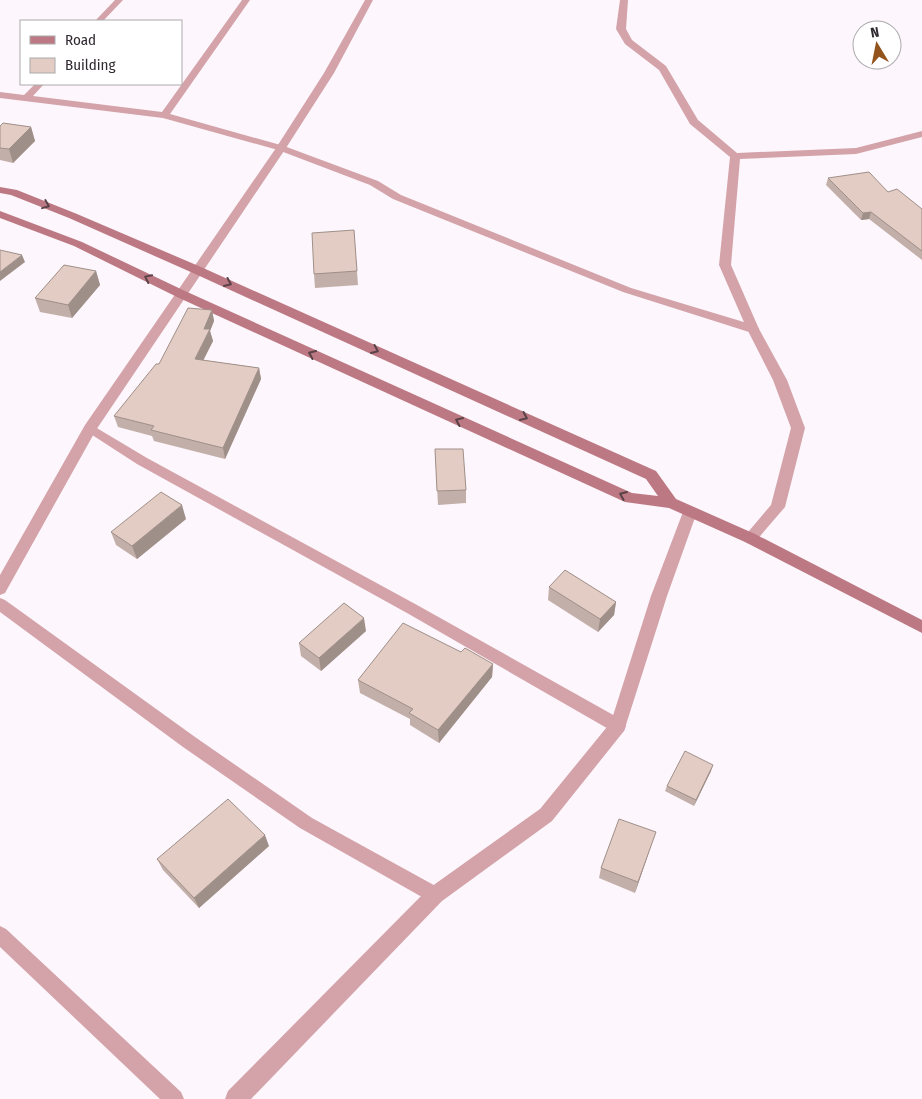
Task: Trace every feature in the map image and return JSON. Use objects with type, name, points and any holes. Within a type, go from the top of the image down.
[{"type":"main road","points":[[0,190],[13,192],[56,209],[197,270],[651,475],[671,503]]},
{"type":"main road","points":[[0,214],[78,244],[181,294],[630,498],[671,503],[750,538],[922,627]]},
{"type":"street","points":[[0,590],[90,428],[281,148],[329,73],[369,0]]},
{"type":"street","points":[[624,0],[621,29],[628,42],[663,68],[694,122],[735,156],[856,151],[922,134]]},
{"type":"street","points":[[735,156],[725,266],[752,329],[780,380],[798,428],[778,507],[750,538]]},
{"type":"street","points":[[236,1099],[434,895],[546,815],[618,726],[660,596],[690,512]]},
{"type":"lane","points":[[100,20],[119,0]]},
{"type":"lane","points":[[164,115],[246,0]]},
{"type":"lane","points":[[26,99],[39,85]]},
{"type":"lane","points":[[0,95],[164,115],[281,148],[374,182],[397,197],[627,290],[752,329]]},
{"type":"lane","points":[[90,428],[142,461],[412,609],[618,726]]},
{"type":"lane","points":[[0,604],[189,742],[306,824],[434,895]]},
{"type":"lane","points":[[0,935],[174,1099]]},
{"type":"building","points":[[3,123],[31,127],[9,149],[0,148],[0,126]]},
{"type":"building","points":[[869,172],[888,192],[897,189],[922,209],[922,251],[871,212],[863,213],[828,178]]},
{"type":"building","points":[[354,230],[357,271],[314,274],[312,233]]},
{"type":"building","points":[[0,250],[22,255],[0,272]]},
{"type":"building","points":[[64,265],[96,271],[68,305],[35,298]]},
{"type":"building","points":[[188,308],[212,310],[204,329],[210,329],[195,359],[259,368],[223,448],[151,430],[154,426],[114,416],[156,364],[159,364]]},
{"type":"building","points":[[435,449],[463,449],[466,490],[437,491]]},
{"type":"building","points":[[161,492],[182,505],[132,546],[111,532]]},
{"type":"building","points":[[565,570],[616,602],[600,619],[549,587]]},
{"type":"building","points":[[344,603],[364,618],[319,658],[299,643]]},
{"type":"building","points":[[403,623],[461,652],[465,648],[493,664],[438,730],[409,713],[413,709],[358,680]]},
{"type":"building","points":[[685,751],[713,765],[696,800],[667,786]]},
{"type":"building","points":[[228,799],[265,835],[194,898],[157,859]]},
{"type":"building","points":[[619,819],[656,832],[638,882],[601,868]]}]
